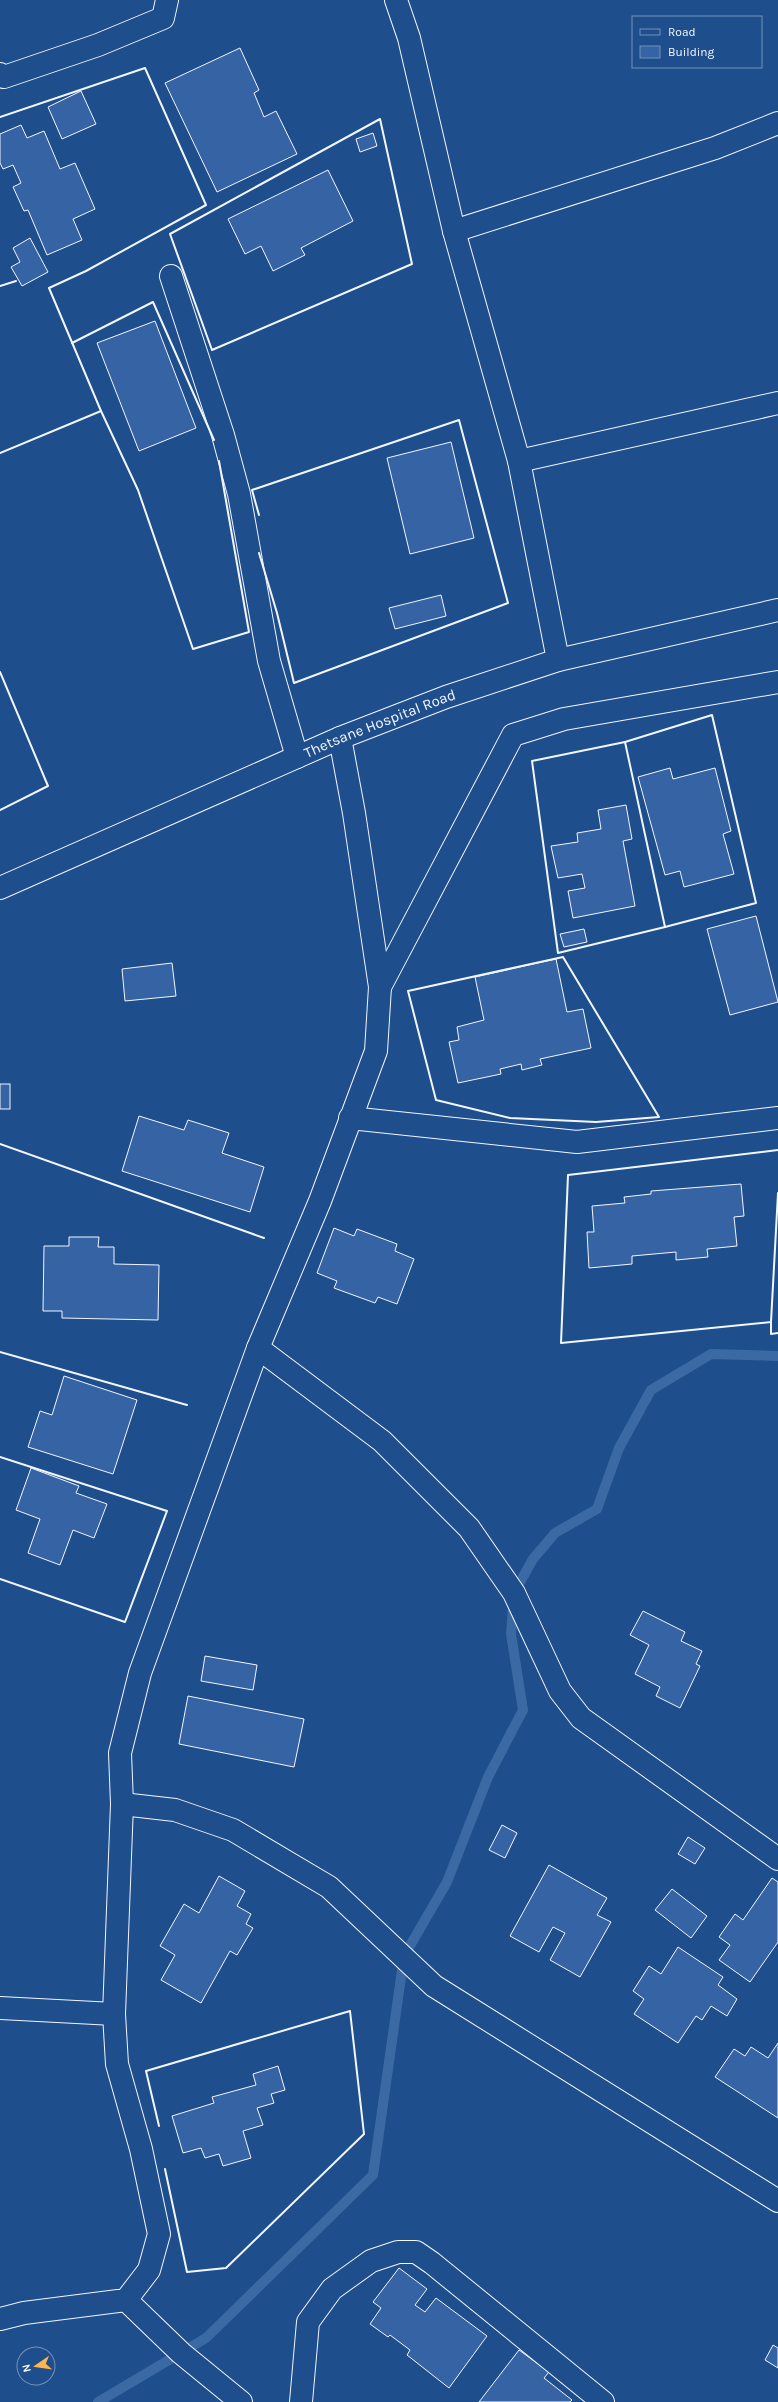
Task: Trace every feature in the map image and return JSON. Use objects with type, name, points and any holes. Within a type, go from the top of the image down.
[{"type":"street","points":[[0,74],[4,77],[98,45],[163,18],[167,0]]},
{"type":"street","points":[[396,0],[409,38],[454,231],[520,461],[558,660]]},
{"type":"street","points":[[454,231],[715,148],[778,123]]},
{"type":"street","points":[[171,276],[225,442],[239,494],[253,580],[269,660],[297,757]]},
{"type":"street","points":[[520,461],[778,403]]},
{"type":"street","name":"Thetsane Hospital Road","points":[[0,888],[340,738],[446,697],[558,660],[778,610]]},
{"type":"street","points":[[380,987],[513,735],[564,719],[778,682]]},
{"type":"street","points":[[0,2319],[24,2313],[126,2300],[149,2270],[159,2234],[141,2149],[117,2064],[114,2014],[122,1804],[120,1753],[140,1672],[258,1348],[320,1200],[376,1051],[380,987],[354,813],[340,738]]},
{"type":"street","points":[[350,1118],[577,1142],[778,1118]]},
{"type":"street","points":[[258,1348],[382,1441],[469,1528],[514,1593],[560,1690],[581,1718],[778,1860]]},
{"type":"street","points":[[122,1804],[175,1810],[233,1830],[329,1887],[434,1986],[778,2201]]},
{"type":"street","points":[[0,2008],[114,2014]]},
{"type":"street","points":[[301,2402],[308,2322],[332,2289],[371,2261],[398,2252],[416,2252],[432,2263],[603,2402]]},
{"type":"street","points":[[126,2300],[181,2353],[241,2402]]},
{"type":"building","points":[[240,48],[259,90],[254,93],[264,117],[276,111],[297,154],[217,192],[165,83]]},
{"type":"building","points":[[81,91],[96,124],[62,139],[48,107]]},
{"type":"building","points":[[21,125],[27,138],[44,131],[60,169],[75,163],[95,209],[73,219],[82,240],[47,255],[28,210],[24,211],[13,187],[21,183],[13,165],[3,169],[0,163],[0,134]]},
{"type":"building","points":[[373,133],[377,146],[360,152],[356,139]]},
{"type":"building","points":[[328,170],[353,221],[301,248],[305,255],[273,271],[261,246],[245,254],[228,219]]},
{"type":"building","points":[[30,238],[48,272],[22,286],[11,267],[20,262],[13,248]]},
{"type":"building","points":[[155,321],[196,428],[139,451],[97,343]]},
{"type":"building","points":[[451,442],[474,538],[410,554],[387,458]]},
{"type":"building","points":[[441,595],[446,616],[395,629],[389,608]]},
{"type":"building","points":[[670,768],[673,779],[715,768],[731,831],[723,834],[734,874],[684,887],[680,871],[665,875],[638,777]]},
{"type":"building","points":[[626,805],[632,839],[623,841],[635,906],[573,918],[568,891],[585,888],[582,874],[558,878],[551,846],[578,842],[577,833],[601,829],[598,810]]},
{"type":"building","points":[[756,916],[778,1002],[730,1015],[707,929]]},
{"type":"building","points":[[584,929],[587,942],[564,947],[560,934]]},
{"type":"building","points":[[556,959],[567,1012],[583,1009],[591,1048],[540,1059],[542,1065],[522,1070],[521,1064],[500,1069],[501,1074],[458,1083],[449,1042],[459,1040],[457,1027],[484,1020],[475,977]]},
{"type":"building","points":[[172,963],[176,996],[125,1001],[122,969]]},
{"type":"building","points":[[0,1084],[10,1084],[10,1109],[0,1109]]},
{"type":"building","points":[[139,1116],[184,1130],[188,1120],[229,1133],[222,1153],[264,1167],[250,1212],[122,1171]]},
{"type":"building","points":[[741,1184],[744,1216],[734,1217],[737,1246],[707,1249],[708,1257],[676,1260],[676,1252],[632,1256],[632,1264],[589,1268],[587,1232],[594,1232],[592,1206],[625,1203],[624,1197],[651,1194],[651,1191]]},
{"type":"building","points":[[334,1228],[354,1236],[357,1229],[397,1244],[395,1251],[414,1259],[397,1304],[378,1297],[375,1303],[334,1288],[337,1281],[317,1273]]},
{"type":"building","points":[[69,1237],[99,1237],[98,1247],[114,1247],[114,1264],[159,1265],[158,1320],[62,1318],[62,1311],[43,1311],[44,1246],[69,1246]]},
{"type":"building","points":[[64,1376],[137,1400],[113,1474],[28,1447],[40,1411],[52,1415]]},
{"type":"building","points":[[31,1468],[79,1486],[76,1493],[107,1504],[94,1538],[73,1530],[60,1565],[28,1553],[40,1519],[16,1510]]},
{"type":"building","points":[[643,1611],[685,1632],[681,1641],[702,1651],[696,1664],[700,1666],[680,1708],[656,1696],[660,1687],[635,1674],[649,1645],[630,1635]]},
{"type":"building","points":[[205,1656],[257,1665],[253,1690],[201,1681]]},
{"type":"building","points":[[188,1696],[304,1719],[294,1767],[179,1744]]},
{"type":"building","points":[[502,1825],[517,1833],[505,1858],[489,1850]]},
{"type":"building","points":[[688,1837],[705,1848],[695,1864],[678,1854]]},
{"type":"building","points":[[549,1865],[607,1898],[597,1915],[611,1922],[580,1977],[550,1960],[565,1933],[553,1927],[539,1952],[510,1936]]},
{"type":"building","points":[[219,1876],[245,1891],[237,1906],[251,1914],[246,1924],[253,1928],[237,1955],[230,1951],[201,2003],[161,1980],[175,1955],[160,1946],[184,1904],[199,1913]]},
{"type":"building","points":[[772,1878],[778,1882],[778,1942],[750,1982],[719,1960],[730,1945],[719,1937],[735,1914],[743,1920]]},
{"type":"building","points":[[672,1889],[707,1916],[691,1938],[655,1910]]},
{"type":"building","points":[[678,1947],[723,1977],[718,1985],[737,1999],[727,2016],[711,2006],[702,2020],[696,2016],[678,2043],[634,2014],[644,1999],[633,1991],[649,1966],[661,1974]]},
{"type":"building","points":[[778,2043],[778,2118],[715,2077],[734,2049],[745,2056],[751,2047],[768,2058]]},
{"type":"building","points":[[278,2066],[285,2090],[271,2094],[274,2103],[257,2108],[263,2125],[243,2131],[251,2158],[223,2166],[219,2154],[205,2158],[201,2148],[183,2153],[172,2116],[214,2103],[212,2097],[256,2085],[253,2074]]},
{"type":"building","points":[[399,2268],[427,2289],[415,2305],[425,2312],[436,2298],[487,2336],[449,2388],[407,2355],[410,2350],[390,2335],[388,2337],[370,2324],[381,2308],[373,2302]]},
{"type":"building","points":[[773,2345],[778,2348],[778,2368],[765,2360]]},
{"type":"building","points":[[519,2350],[549,2372],[544,2378],[572,2400],[570,2402],[479,2402]]},
{"type":"waterway","points":[[98,2402],[206,2338],[373,2175],[404,1956],[447,1882],[488,1777],[523,1710],[511,1634],[514,1593],[533,1559],[555,1533],[597,1509],[619,1448],[651,1390],[711,1354],[778,1356]]},
{"type":"wall","points":[[0,117],[145,68],[206,205],[86,271],[49,288],[101,411],[0,453]]},
{"type":"wall","points":[[380,119],[412,264],[212,350],[170,234],[380,119]]},
{"type":"wall","points":[[0,286],[16,281]]},
{"type":"wall","points":[[72,343],[153,302],[214,440]]},
{"type":"wall","points":[[101,411],[138,490],[193,649],[249,632],[219,461]]},
{"type":"wall","points":[[259,515],[252,490],[459,420],[508,603],[294,683],[277,613],[259,553]]},
{"type":"wall","points":[[0,672],[48,786],[0,810]]},
{"type":"wall","points":[[625,742],[712,715],[756,903],[665,927]]},
{"type":"wall","points":[[625,742],[665,927],[558,953],[532,761],[625,742]]},
{"type":"wall","points":[[563,957],[659,1117],[596,1122],[510,1118],[436,1100],[408,991],[563,957]]},
{"type":"wall","points":[[0,1144],[264,1238]]},
{"type":"wall","points":[[778,1150],[568,1175],[561,1343],[771,1322],[778,1193]]},
{"type":"wall","points":[[771,1322],[771,1334],[778,1333]]},
{"type":"wall","points":[[0,1352],[187,1405]]},
{"type":"wall","points":[[0,1457],[167,1511],[125,1622],[0,1579]]},
{"type":"wall","points":[[159,2126],[146,2071],[350,2011],[364,2134],[226,2268],[187,2272],[165,2169]]}]
